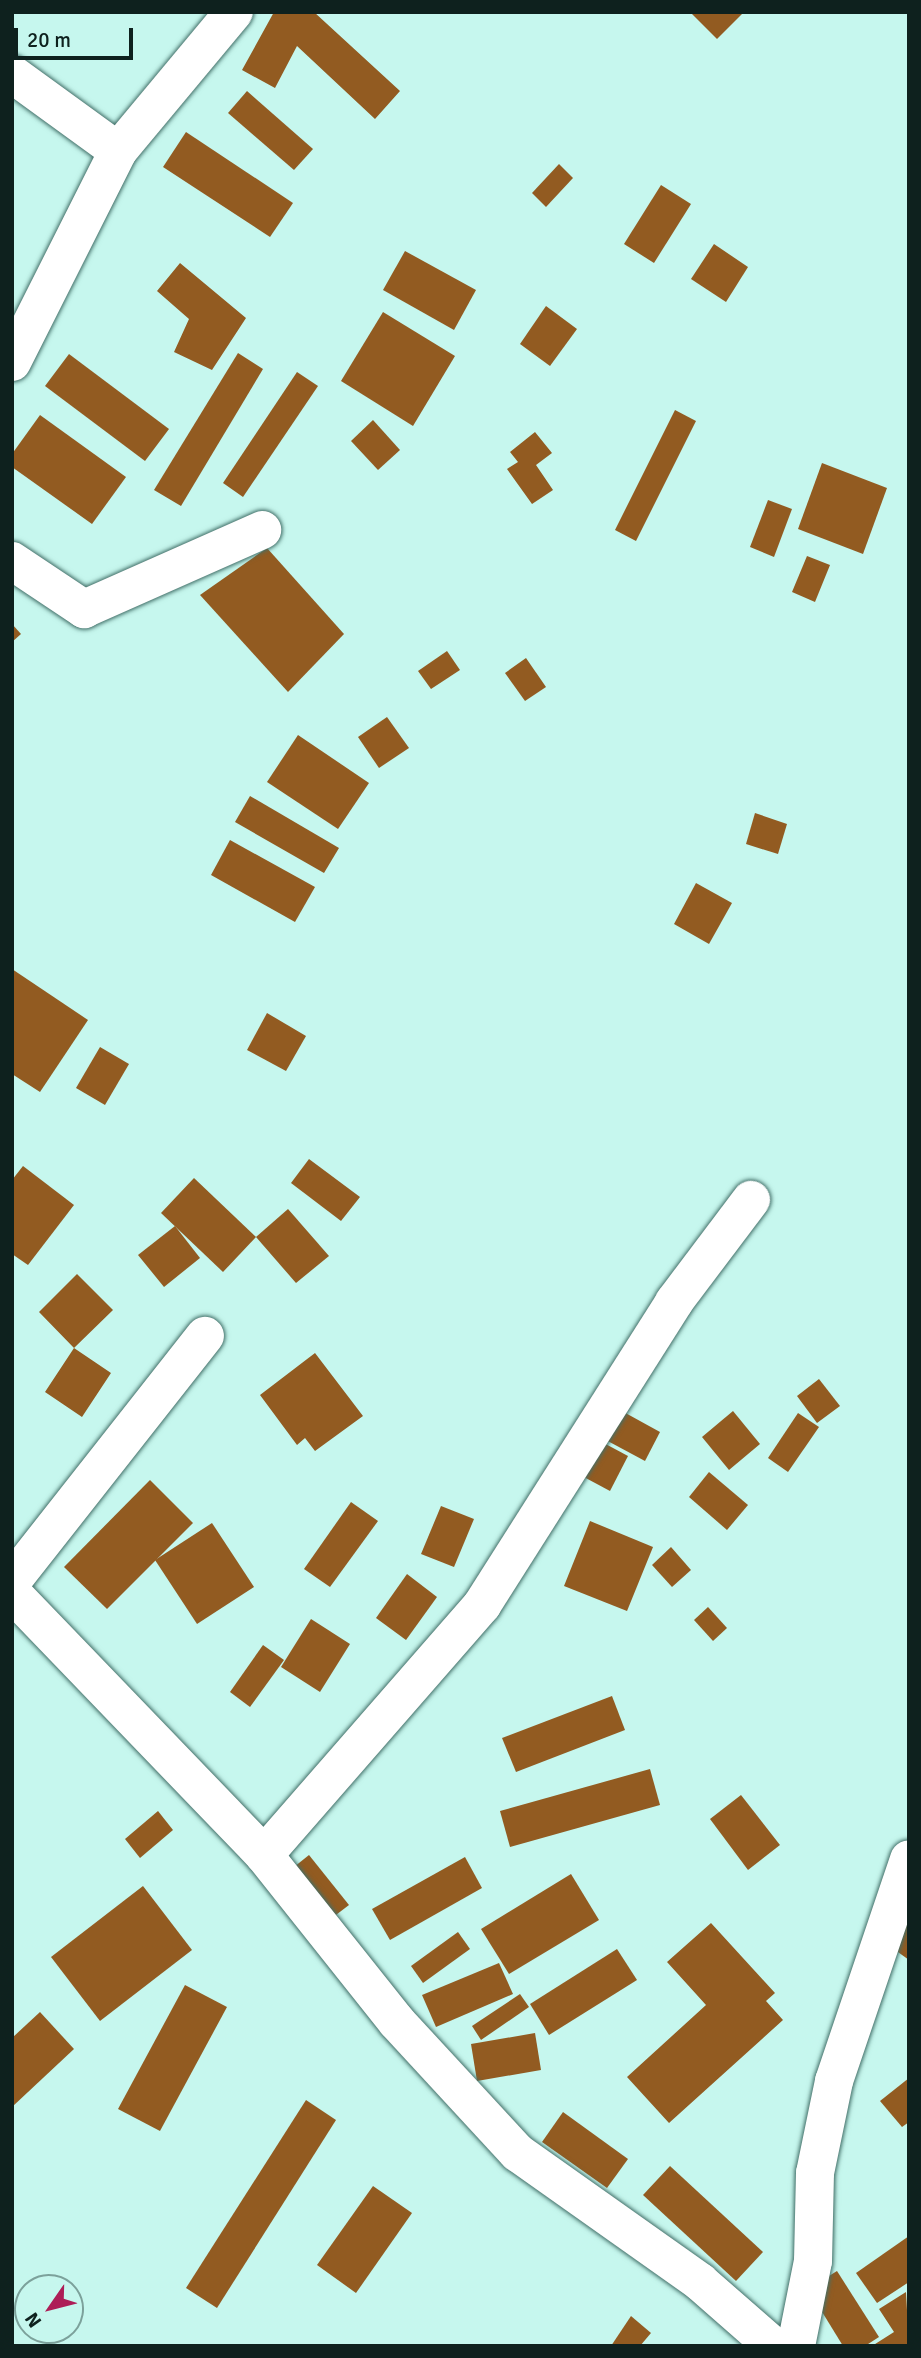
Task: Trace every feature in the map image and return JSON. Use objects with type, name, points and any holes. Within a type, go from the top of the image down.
[{"type":"street","points":[[12,362],[118,151],[234,12]]},
{"type":"street","points":[[12,74],[118,151]]},
{"type":"street","points":[[12,561],[84,609],[262,530]]},
{"type":"street","points":[[264,1855],[482,1605],[674,1302],[751,1200]]},
{"type":"street","points":[[12,1581],[205,1336]]},
{"type":"street","points":[[12,1593],[264,1855],[397,2022],[518,2152],[700,2282],[773,2346]]},
{"type":"street","points":[[796,2346],[813,2260],[815,2173],[834,2081],[909,1859]]},
{"type":"building","points":[[274,12],[314,12],[400,91],[375,119],[297,46],[275,88],[242,70]]},
{"type":"building","points":[[690,12],[744,12],[717,39]]},
{"type":"building","points":[[247,91],[313,149],[294,170],[228,113]]},
{"type":"building","points":[[186,132],[293,203],[270,237],[163,167]]},
{"type":"building","points":[[559,164],[573,178],[546,207],[532,193]]},
{"type":"building","points":[[661,185],[691,204],[654,263],[624,244]]},
{"type":"building","points":[[714,244],[748,267],[726,302],[691,279]]},
{"type":"building","points":[[405,251],[476,290],[454,330],[383,290]]},
{"type":"building","points":[[180,263],[246,318],[212,370],[174,352],[189,319],[157,291]]},
{"type":"building","points":[[546,306],[577,329],[550,366],[520,344]]},
{"type":"building","points":[[383,312],[455,356],[413,426],[341,381]]},
{"type":"building","points":[[238,353],[263,369],[181,506],[154,490]]},
{"type":"building","points":[[69,354],[169,429],[145,461],[45,386]]},
{"type":"building","points":[[297,372],[318,386],[243,497],[223,483]]},
{"type":"building","points":[[675,410],[696,421],[636,541],[615,530]]},
{"type":"building","points":[[40,415],[126,477],[92,524],[12,467],[12,454]]},
{"type":"building","points":[[373,420],[400,450],[378,470],[351,441]]},
{"type":"building","points":[[535,432],[552,453],[536,465],[553,490],[532,504],[507,469],[518,462],[510,452]]},
{"type":"building","points":[[822,463],[887,488],[863,554],[798,529]]},
{"type":"building","points":[[768,500],[792,509],[774,557],[750,547]]},
{"type":"building","points":[[267,548],[344,634],[288,692],[200,595]]},
{"type":"building","points":[[807,556],[830,565],[815,602],[792,592]]},
{"type":"building","points":[[12,624],[21,634],[12,642]]},
{"type":"building","points":[[447,651],[460,670],[431,689],[418,671]]},
{"type":"building","points":[[526,658],[546,687],[525,701],[505,673]]},
{"type":"building","points":[[387,717],[409,748],[379,768],[358,737]]},
{"type":"building","points":[[298,735],[369,783],[338,829],[267,782]]},
{"type":"building","points":[[250,796],[339,848],[324,873],[235,822]]},
{"type":"building","points":[[755,813],[787,824],[778,854],[746,844]]},
{"type":"building","points":[[230,840],[315,887],[295,922],[211,875]]},
{"type":"building","points":[[696,883],[732,903],[709,944],[674,924]]},
{"type":"building","points":[[12,969],[88,1020],[40,1092],[12,1074]]},
{"type":"building","points":[[267,1013],[306,1036],[286,1071],[247,1050]]},
{"type":"building","points":[[100,1047],[129,1064],[105,1105],[76,1088]]},
{"type":"building","points":[[309,1159],[360,1197],[341,1221],[291,1183]]},
{"type":"building","points":[[23,1166],[74,1205],[28,1265],[12,1254],[12,1180]]},
{"type":"building","points":[[194,1178],[256,1237],[223,1272],[161,1213]]},
{"type":"building","points":[[288,1209],[329,1256],[296,1283],[256,1237]]},
{"type":"building","points":[[175,1226],[200,1258],[164,1287],[138,1255]]},
{"type":"building","points":[[77,1274],[113,1310],[74,1348],[39,1312]]},
{"type":"building","points":[[74,1348],[111,1373],[82,1417],[45,1392]]},
{"type":"building","points":[[315,1353],[363,1416],[315,1451],[305,1438],[297,1445],[260,1395]]},
{"type":"building","points":[[819,1379],[840,1406],[817,1423],[797,1396]]},
{"type":"building","points":[[620,1410],[660,1432],[645,1461],[604,1439]]},
{"type":"building","points":[[733,1411],[760,1444],[729,1470],[702,1437]]},
{"type":"building","points":[[798,1413],[819,1427],[788,1472],[768,1458]]},
{"type":"building","points":[[600,1441],[628,1456],[610,1491],[582,1476]]},
{"type":"building","points":[[709,1472],[748,1505],[727,1530],[689,1497]]},
{"type":"building","points":[[150,1480],[193,1523],[107,1609],[64,1567]]},
{"type":"building","points":[[351,1502],[378,1521],[330,1587],[304,1569]]},
{"type":"building","points":[[441,1506],[474,1519],[454,1567],[421,1554]]},
{"type":"building","points":[[590,1521],[653,1547],[627,1611],[564,1586]]},
{"type":"building","points":[[212,1523],[254,1587],[197,1624],[155,1560]]},
{"type":"building","points":[[671,1547],[691,1570],[672,1587],[652,1565]]},
{"type":"building","points":[[407,1574],[437,1597],[406,1640],[376,1618]]},
{"type":"building","points":[[708,1607],[727,1628],[713,1641],[694,1620]]},
{"type":"building","points":[[311,1619],[350,1644],[320,1692],[281,1667]]},
{"type":"building","points":[[263,1645],[284,1660],[250,1707],[230,1692]]},
{"type":"building","points":[[612,1696],[625,1730],[516,1772],[502,1738]]},
{"type":"building","points":[[650,1769],[660,1805],[510,1847],[500,1811]]},
{"type":"building","points":[[741,1795],[780,1845],[748,1870],[710,1819]]},
{"type":"building","points":[[158,1811],[173,1830],[140,1858],[125,1839]]},
{"type":"building","points":[[309,1855],[349,1905],[328,1921],[289,1871]]},
{"type":"building","points":[[465,1857],[482,1888],[390,1940],[372,1909]]},
{"type":"building","points":[[571,1874],[599,1920],[509,1974],[481,1929]]},
{"type":"building","points":[[143,1886],[192,1950],[100,2021],[51,1957]]},
{"type":"building","points":[[909,1921],[909,1960],[891,1947]]},
{"type":"building","points":[[711,1923],[775,1993],[766,2001],[783,2020],[669,2123],[627,2077],[706,2005],[667,1962]]},
{"type":"building","points":[[458,1932],[470,1949],[423,1983],[411,1966]]},
{"type":"building","points":[[617,1949],[637,1980],[549,2035],[530,2004]]},
{"type":"building","points":[[499,1963],[513,1994],[436,2027],[422,1995]]},
{"type":"building","points":[[185,1985],[227,2007],[160,2131],[118,2109]]},
{"type":"building","points":[[520,1994],[529,2007],[481,2040],[472,2026]]},
{"type":"building","points":[[40,2012],[74,2049],[12,2107],[12,2038]]},
{"type":"building","points":[[535,2033],[541,2070],[477,2081],[471,2044]]},
{"type":"building","points":[[909,2078],[909,2122],[902,2127],[880,2101]]},
{"type":"building","points":[[306,2100],[336,2120],[217,2308],[186,2288]]},
{"type":"building","points":[[563,2112],[628,2159],[607,2188],[542,2142]]},
{"type":"building","points":[[670,2166],[763,2252],[736,2281],[643,2195]]},
{"type":"building","points":[[373,2186],[412,2213],[356,2293],[317,2265]]},
{"type":"building","points":[[909,2236],[909,2282],[877,2303],[856,2273]]},
{"type":"building","points":[[837,2271],[879,2337],[865,2346],[843,2346],[808,2289]]},
{"type":"building","points":[[906,2292],[909,2346],[872,2346],[894,2332],[879,2309]]},
{"type":"building","points":[[631,2316],[651,2333],[640,2346],[611,2346]]}]
